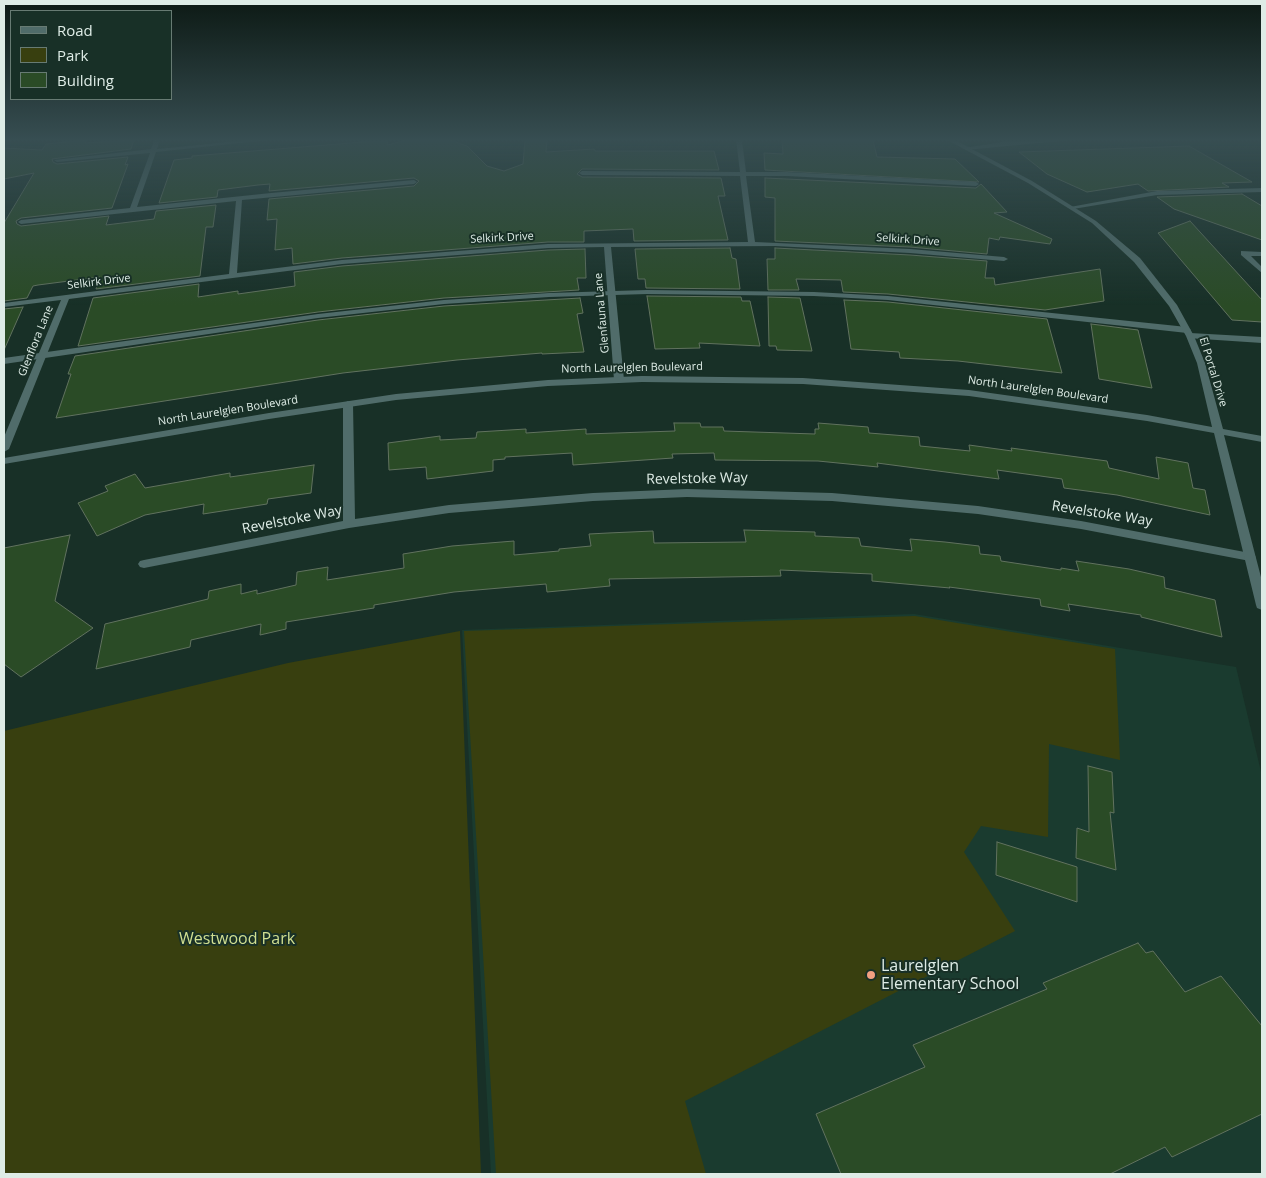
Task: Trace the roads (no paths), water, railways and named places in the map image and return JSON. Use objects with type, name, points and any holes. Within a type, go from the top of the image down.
[{"type":"street","points":[[133,210],[138,195]]},
{"type":"street","points":[[21,222],[273,195]]},
{"type":"street","points":[[746,195],[752,244]]},
{"type":"street","name":"El Portal Drive","points":[[1052,195],[1072,207],[1116,240],[1137,260],[1172,304],[1189,333],[1201,363],[1262,605]]},
{"type":"street","points":[[1072,207],[1145,195]]},
{"type":"street","points":[[233,276],[240,198]]},
{"type":"street","name":"Selkirk Drive","points":[[4,305],[412,255],[608,244],[752,244],[852,248],[1004,259]]},
{"type":"street","name":"Glenfauna Lane","points":[[608,244],[619,380]]},
{"type":"street","points":[[1259,254],[1244,253],[1262,271]]},
{"type":"street","points":[[4,361],[356,312],[444,302],[612,293],[740,292],[888,298],[1262,340]]},
{"type":"street","name":"Glenflora Lane","points":[[4,449],[66,297]]},
{"type":"street","name":"North Laurelglen Boulevard","points":[[4,461],[348,404],[468,390],[619,380],[734,379],[873,385],[1043,402],[1262,439]]},
{"type":"street","points":[[348,404],[349,524]]},
{"type":"street","name":"Revelstoke Way","points":[[144,564],[349,524],[449,510],[593,496],[687,493],[758,494],[904,502],[978,510],[1090,526],[1250,557]]},
{"type":"place","name":"Laurelglen Elementary School","points":[[871,975]]},
{"type":"park label","name":"Westwood Park","points":[[237,939]]}]
